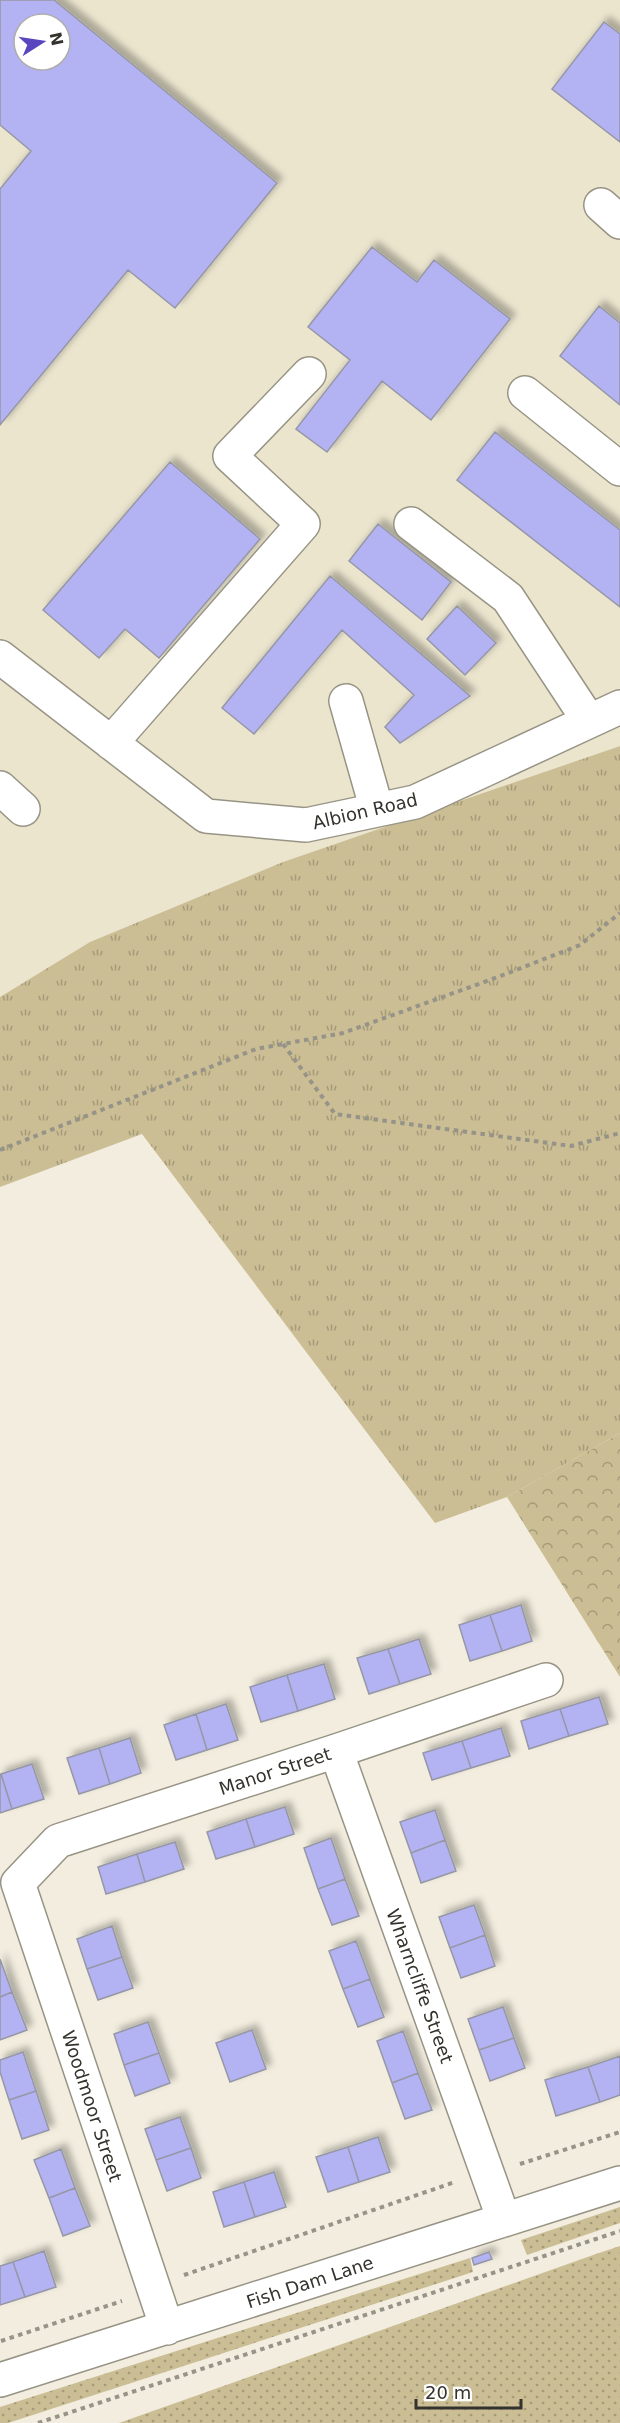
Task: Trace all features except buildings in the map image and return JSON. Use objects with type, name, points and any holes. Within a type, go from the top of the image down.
[{"type":"street","points":[[111,742],[303,524],[230,456],[309,374]]},
{"type":"street","points":[[525,393],[620,469]]},
{"type":"street","points":[[411,524],[508,598],[590,721]]},
{"type":"street","name":"Albion Road","points":[[0,657],[206,816],[306,825],[414,802],[620,707]]},
{"type":"street","points":[[346,701],[377,810]]},
{"type":"street","name":"Manor Street","points":[[18,1883],[58,1841],[546,1680]]},
{"type":"street","name":"Wharncliffe Street","points":[[336,1751],[504,2220]]},
{"type":"street","name":"Woodmoor Street","points":[[18,1883],[167,2328]]},
{"type":"street","name":"Fish Dam Lane","points":[[0,2380],[620,2183]]},
{"type":"path","points":[[0,1150],[256,1049],[343,1033],[570,949],[580,945],[620,913]]},
{"type":"path","points":[[283,1044],[335,1114],[572,1146],[620,1133]]},
{"type":"path","points":[[0,2341],[123,2301],[152,2286],[487,2172],[523,2164],[620,2132]]},
{"type":"path","points":[[38,2423],[620,2231]]},
{"type":"shaded area","points":[[0,0],[620,0],[620,746],[283,862],[90,942],[0,997]]},
{"type":"green space","points":[[620,746],[620,1433],[507,1497],[435,1523],[142,1134],[0,1187],[0,997],[90,942],[283,862]]},
{"type":"green space","points":[[620,1433],[620,1677],[507,1497]]},
{"type":"green space","points":[[620,2207],[620,2223],[527,2255],[521,2240]]},
{"type":"green space","points":[[620,2246],[620,2423],[119,2423],[596,2254]]},
{"type":"green space","points":[[470,2258],[473,2272],[8,2423],[0,2423],[0,2407]]}]
